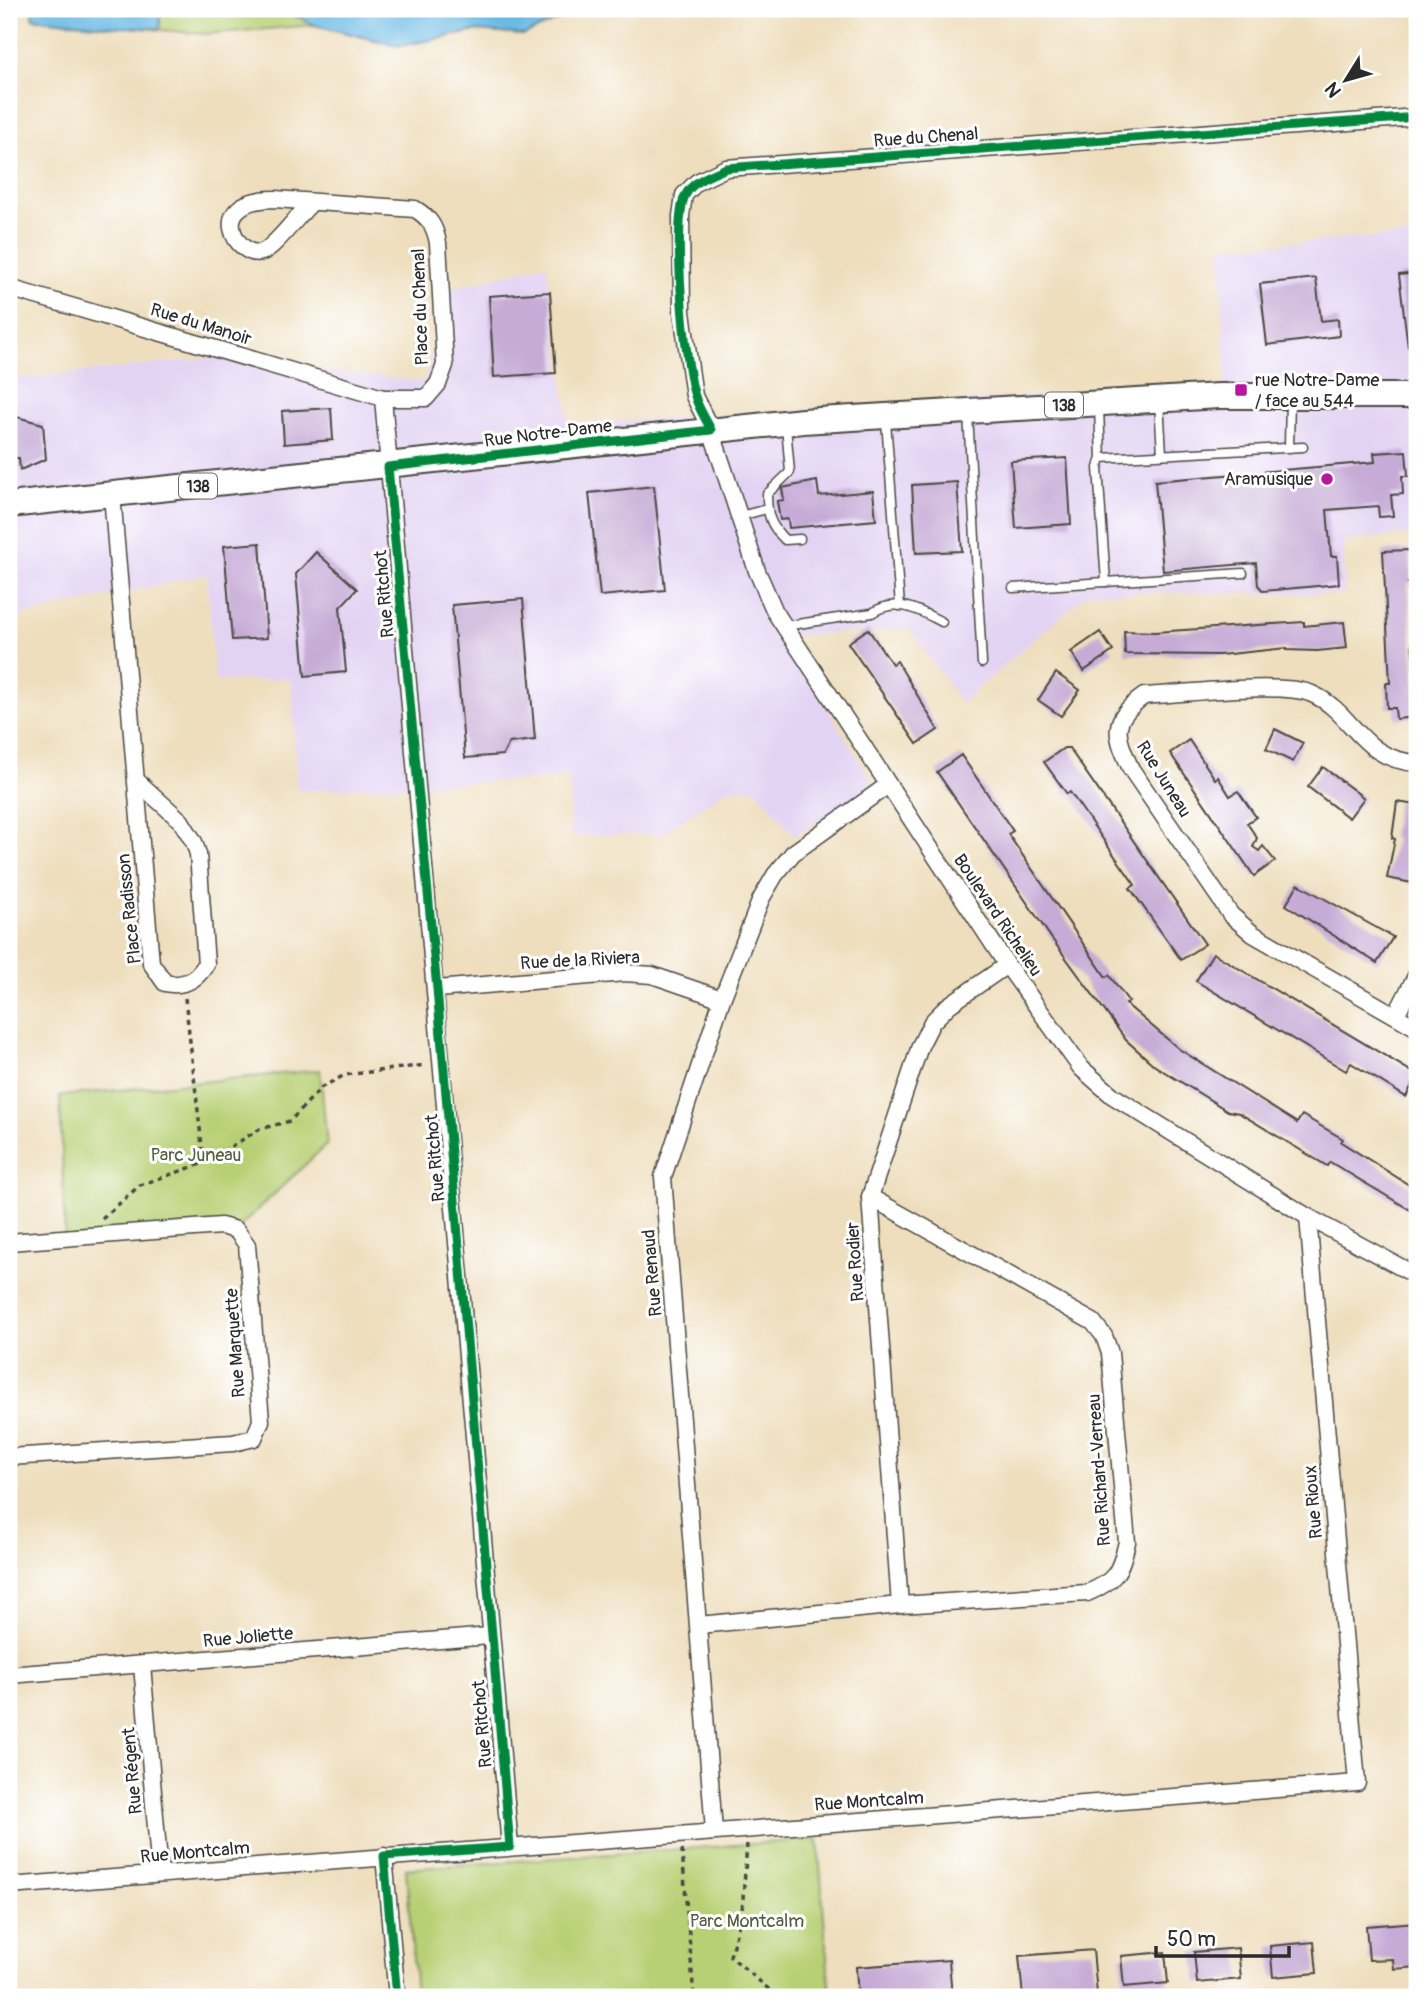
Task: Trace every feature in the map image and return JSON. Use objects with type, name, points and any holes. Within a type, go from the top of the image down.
[{"type":"main road","name":"Rue Notre-Dame","points":[[9,505],[785,423],[1159,400],[1417,396]]},
{"type":"street","name":"Rue du Chenal","points":[[711,430],[694,396],[682,312],[681,216],[684,195],[697,182],[726,168],[1417,117]]},
{"type":"street","name":"Place du Chenal","points":[[312,202],[271,247],[260,253],[247,251],[237,242],[232,228],[233,214],[241,204],[256,199],[312,202],[415,209],[427,216],[435,229],[445,365],[438,384],[426,398],[383,398]]},
{"type":"street","name":"Rue du Manoir","points":[[9,288],[383,398]]},
{"type":"street","points":[[383,398],[388,467]]},
{"type":"street","name":"Boulevard Richelieu","points":[[711,430],[757,571],[784,626],[1007,965],[1081,1068],[1113,1096],[1308,1217],[1417,1276]]},
{"type":"street","name":"Rue Ritchot","points":[[388,467],[437,989],[510,1847]]},
{"type":"street","name":"Place Radisson","points":[[112,494],[151,963],[165,983],[183,985]]},
{"type":"street","name":"Rue Juneau","points":[[1417,763],[1390,757],[1363,742],[1330,705],[1310,693],[1283,688],[1144,696],[1127,709],[1117,726],[1131,769],[1231,915],[1253,934],[1417,1028]]},
{"type":"street","points":[[137,780],[181,821],[198,854],[206,964],[200,973],[183,985]]},
{"type":"street","name":"Rue Renaud","points":[[713,1831],[663,1177],[722,999],[761,899],[775,875],[793,853],[888,785]]},
{"type":"street","name":"Rue Rodier","points":[[900,1605],[870,1197],[920,1046],[932,1022],[948,1005],[1007,965]]},
{"type":"street","name":"Rue de la Riviera","points":[[437,989],[625,974],[652,975],[722,999]]},
{"type":"street","points":[[1396,1015],[1417,974]]},
{"type":"street","name":"Rue Richard-Verreau","points":[[699,1625],[900,1605],[1087,1593],[1108,1584],[1121,1567],[1127,1542],[1110,1353],[1104,1336],[1093,1322],[870,1197]]},
{"type":"street","name":"Rue Rioux","points":[[1308,1217],[1357,1783]]},
{"type":"street","name":"Rue Marquette","points":[[9,1242],[220,1226],[236,1230],[247,1245],[261,1422],[254,1438],[233,1443],[9,1457]]},
{"type":"street","name":"Rue Joliette","points":[[9,1675],[490,1636]]},
{"type":"street","name":"Rue Régent","points":[[142,1665],[160,1874]]},
{"type":"street","name":"Rue Montcalm","points":[[9,1886],[1357,1783]]},
{"type":"street","points":[[384,1856],[397,1997]]},
{"type":"lane","points":[[1290,396],[1290,448]]},
{"type":"lane","points":[[1159,400],[1162,454]]},
{"type":"lane","points":[[1099,403],[1101,458],[1098,468],[1106,582]]},
{"type":"lane","points":[[968,411],[982,663]]},
{"type":"lane","points":[[886,416],[900,606]]},
{"type":"lane","points":[[785,423],[790,472],[767,494],[767,509],[771,526],[785,540],[800,539]]},
{"type":"lane","points":[[1101,458],[1303,447]]},
{"type":"lane","points":[[740,516],[767,509]]},
{"type":"lane","points":[[1013,588],[1243,573]]},
{"type":"lane","points":[[784,626],[872,613],[883,606],[911,606],[942,622]]},
{"type":"path","points":[[183,985],[205,1163]]},
{"type":"path","points":[[85,1236],[140,1185],[205,1163],[260,1129],[290,1121],[322,1087],[345,1075],[443,1063]]},
{"type":"path","points":[[748,1829],[742,1912],[730,1956],[771,1990],[786,1997]]},
{"type":"path","points":[[681,1834],[694,1997]]},
{"type":"shaded area","points":[[1417,235],[1417,534],[1344,541],[1344,594],[1089,592],[961,703],[910,629],[783,636],[873,783],[795,836],[756,789],[729,788],[662,834],[570,836],[569,778],[297,791],[291,679],[215,681],[207,574],[9,618],[9,380],[212,358],[424,382],[450,289],[546,264],[569,424],[1226,385],[1220,247]]},
{"type":"green space","points":[[33,9],[604,9],[561,19],[524,35],[476,31],[399,46],[315,25],[205,34],[33,18]]},
{"type":"green space","name":"Parc Juneau","points":[[320,1070],[327,1144],[236,1230],[65,1238],[60,1096]]},
{"type":"green space","name":"Parc Montcalm","points":[[818,1839],[830,1997],[416,1997],[406,1869]]},
{"type":"water","points":[[33,9],[160,9],[160,28],[114,27],[33,18]]},
{"type":"water","points":[[281,9],[562,9],[561,19],[524,35],[476,31],[399,46],[315,25]]},
{"type":"building","points":[[1417,273],[1417,346],[1408,347],[1399,275]]},
{"type":"building","points":[[1316,278],[1321,321],[1338,319],[1339,336],[1267,345],[1260,284]]},
{"type":"building","points":[[550,292],[556,373],[494,377],[489,296]]},
{"type":"building","points":[[331,408],[333,440],[284,444],[282,411]]},
{"type":"building","points":[[9,415],[43,424],[46,459],[20,470],[19,458],[9,458]]},
{"type":"building","points":[[1406,451],[1408,476],[1402,476],[1403,494],[1391,495],[1393,516],[1379,517],[1378,506],[1327,510],[1331,556],[1337,556],[1339,584],[1263,591],[1258,585],[1256,563],[1163,571],[1155,481],[1375,462],[1374,453]]},
{"type":"building","points":[[1067,458],[1071,524],[1016,528],[1011,461]]},
{"type":"building","points":[[817,481],[819,496],[873,491],[876,520],[789,528],[788,519],[780,520],[777,501],[784,500],[782,488]]},
{"type":"building","points":[[957,482],[962,551],[916,553],[912,485]]},
{"type":"building","points":[[654,486],[665,590],[600,596],[589,493]]},
{"type":"building","points":[[260,543],[267,638],[232,640],[224,546]]},
{"type":"building","points":[[1409,550],[1411,583],[1408,583],[1417,717],[1396,719],[1395,708],[1387,708],[1386,683],[1390,683],[1383,551]]},
{"type":"building","points":[[316,552],[357,589],[340,607],[346,672],[305,676],[296,574]]},
{"type":"building","points":[[523,599],[535,740],[509,743],[503,755],[465,758],[452,605]]},
{"type":"building","points":[[1304,622],[1304,626],[1344,622],[1347,648],[1317,651],[1287,648],[1220,655],[1125,654],[1124,631],[1155,632]]},
{"type":"building","points":[[868,629],[892,664],[897,661],[938,730],[917,744],[848,643]]},
{"type":"building","points":[[1100,632],[1113,651],[1084,671],[1071,652]]},
{"type":"building","points":[[1056,673],[1080,690],[1061,716],[1038,700]]},
{"type":"building","points":[[1275,729],[1303,743],[1293,762],[1266,749]]},
{"type":"building","points":[[1189,740],[1215,779],[1218,777],[1230,796],[1238,791],[1256,817],[1247,823],[1257,838],[1253,847],[1259,851],[1263,846],[1275,861],[1254,876],[1170,753]]},
{"type":"building","points":[[1064,748],[1069,748],[1205,944],[1181,960],[1130,888],[1135,885],[1070,792],[1067,794],[1044,762]]},
{"type":"building","points":[[961,755],[1013,831],[1008,834],[1106,977],[1109,975],[1129,1002],[1126,1004],[1179,1049],[1297,1123],[1302,1115],[1343,1139],[1341,1142],[1417,1190],[1417,1214],[1330,1162],[1327,1166],[1239,1113],[1228,1111],[1155,1066],[1126,1040],[1052,939],[937,772]]},
{"type":"building","points":[[1323,767],[1364,798],[1349,818],[1308,787]]},
{"type":"building","points":[[1397,802],[1417,805],[1417,858],[1412,883],[1387,878],[1395,839],[1392,838]]},
{"type":"building","points":[[1298,884],[1393,937],[1377,963],[1286,905]]},
{"type":"building","points":[[1213,953],[1417,1075],[1406,1097],[1351,1063],[1346,1071],[1196,981]]},
{"type":"building","points":[[1417,1922],[1417,1967],[1394,1969],[1393,1959],[1369,1960],[1366,1926]]},
{"type":"building","points":[[1314,1942],[1317,1973],[1273,1977],[1270,1946]]},
{"type":"building","points":[[1238,1948],[1241,1979],[1197,1983],[1194,1952]]},
{"type":"building","points":[[1093,1950],[1097,1994],[1023,1997],[1019,1956]]},
{"type":"building","points":[[1165,1952],[1168,1983],[1124,1987],[1121,1956]]},
{"type":"building","points":[[949,1960],[952,1997],[858,1997],[856,1967]]},
{"type":"cycle path","points":[[397,1997],[384,1856],[510,1847],[437,989],[388,467],[711,430],[696,400],[687,356],[681,293],[680,231],[682,208],[689,189],[704,178],[726,168],[1417,117]]},
{"type":"place","name":"rue Notre-Dame / face au 544","points":[[1241,390]]},
{"type":"place","name":"Aramusique","points":[[1327,479]]}]
